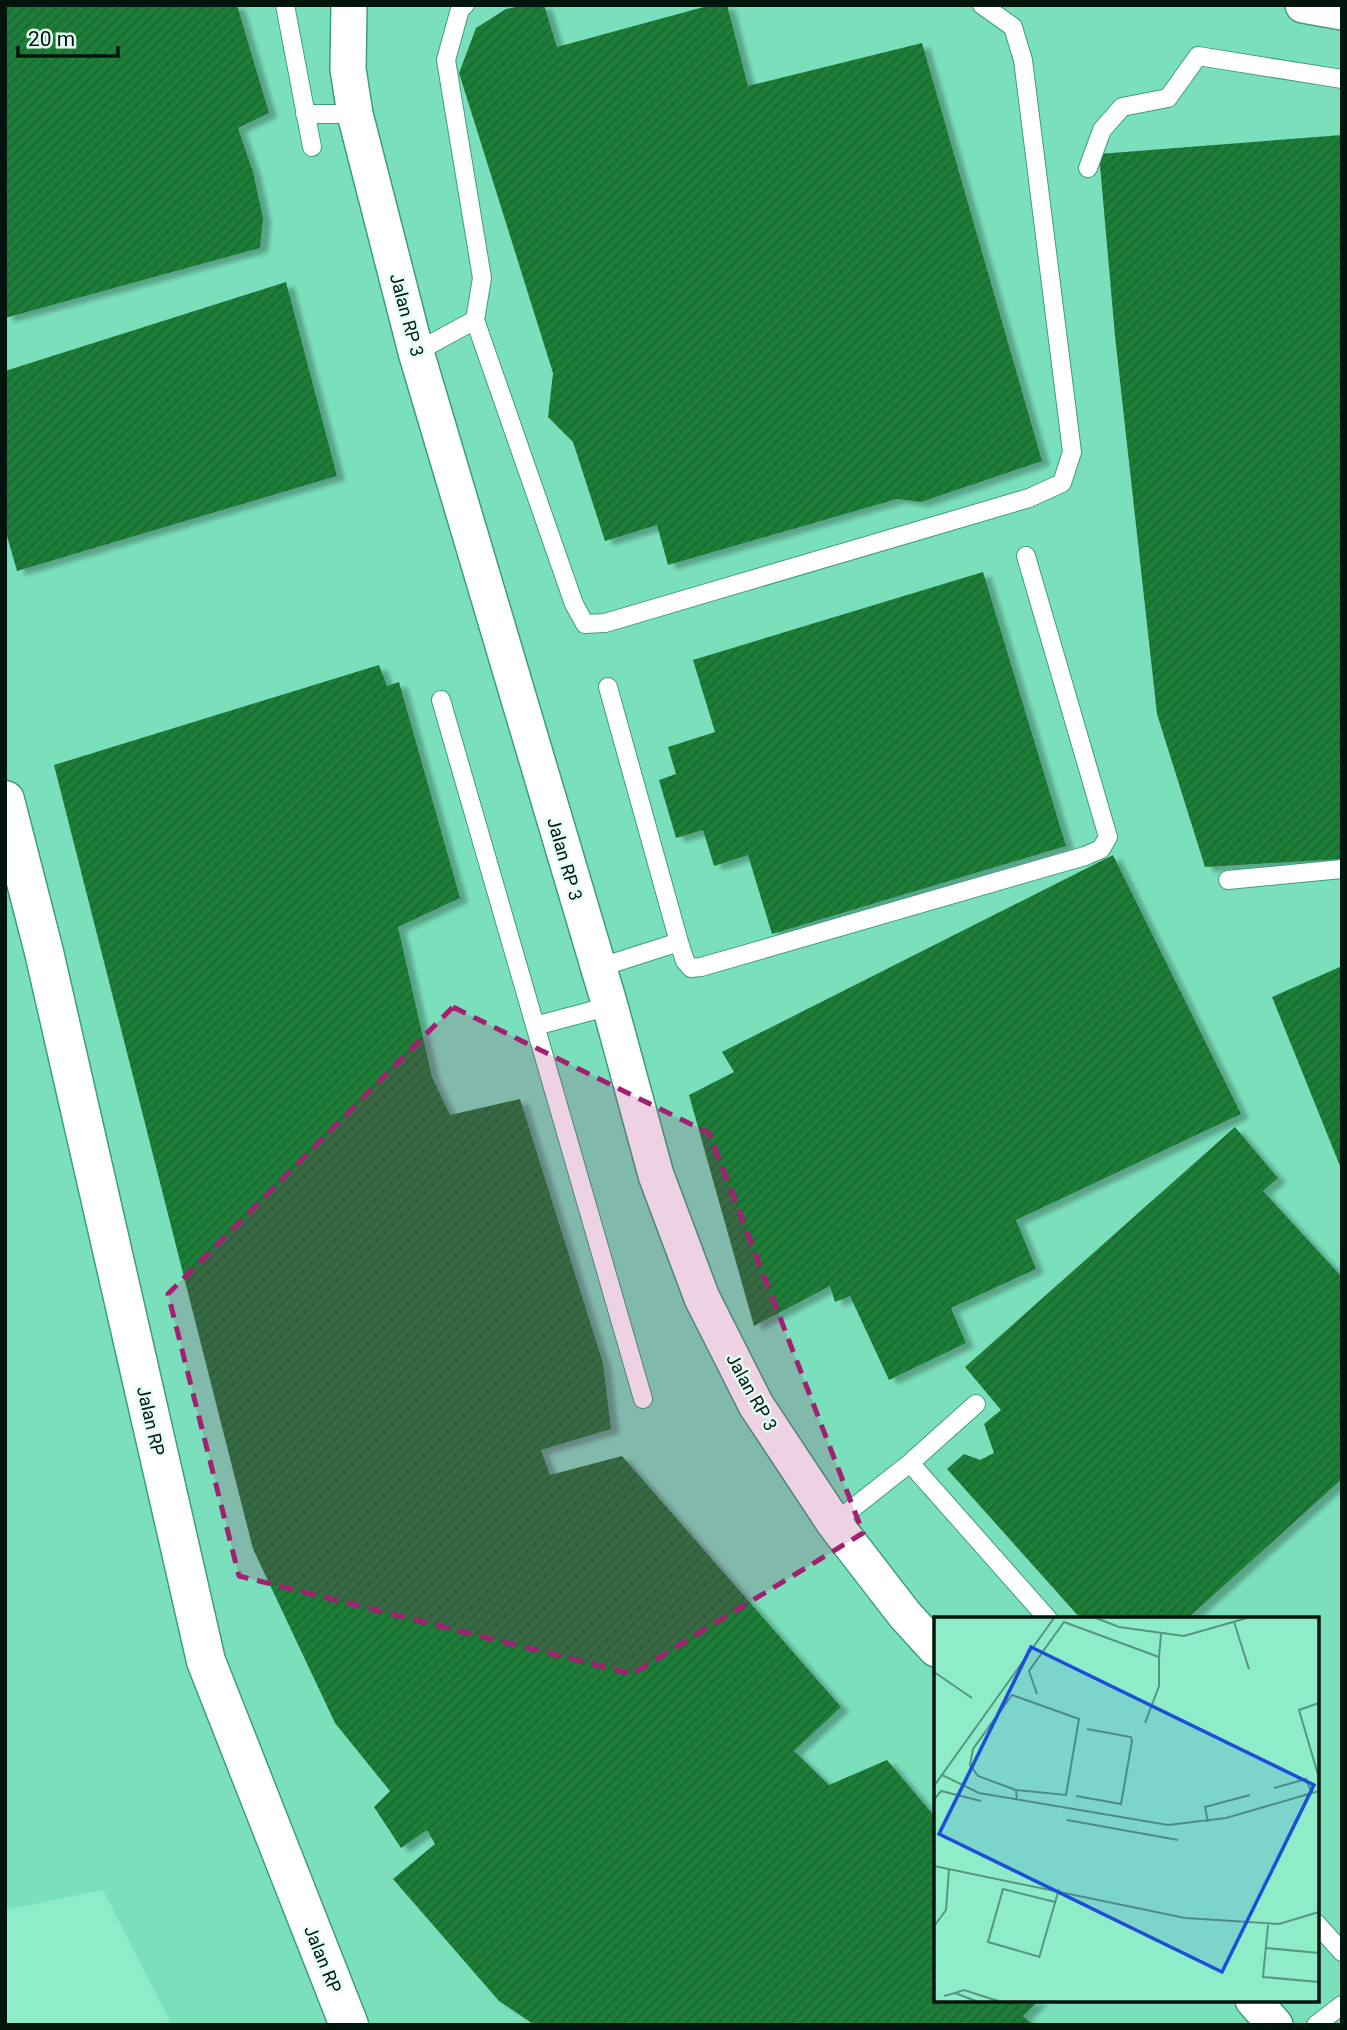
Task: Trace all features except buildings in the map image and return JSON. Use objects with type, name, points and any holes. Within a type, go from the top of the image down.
[{"type":"street","name":"Jalan RP 3","points":[[349,5],[348,69],[355,114],[416,352],[610,1006],[656,1175],[702,1298],[755,1405],[834,1522],[905,1615],[934,1647]]},
{"type":"street","points":[[1303,5],[1342,12]]},
{"type":"street","name":"Jalan RP","points":[[5,800],[12,852],[206,1661],[349,2025]]},
{"type":"street","points":[[1255,2002],[1275,2025]]},
{"type":"lane","points":[[285,5],[312,147]]},
{"type":"lane","points":[[465,5],[460,9],[446,60],[482,278],[475,320],[574,604],[585,624],[606,623],[1016,502],[1062,483],[1072,452],[1023,60],[1013,27],[982,5]]},
{"type":"lane","points":[[1088,168],[1102,130],[1122,107],[1168,98],[1198,56],[1342,79]]},
{"type":"lane","points":[[305,114],[355,114]]},
{"type":"lane","points":[[416,352],[475,320]]},
{"type":"lane","points":[[608,687],[679,942],[685,961],[691,968],[1085,856],[1101,849],[1108,837],[1026,556]]},
{"type":"lane","points":[[441,700],[643,1399]]},
{"type":"lane","points":[[1228,880],[1342,869]]},
{"type":"lane","points":[[597,968],[679,942]]},
{"type":"lane","points":[[535,1026],[610,1006]]},
{"type":"lane","points":[[834,1522],[910,1463],[976,1404]]},
{"type":"lane","points":[[910,1463],[1046,1617]]},
{"type":"lane","points":[[1319,1926],[1342,1952]]},
{"type":"lane","points":[[1316,2025],[1342,2005]]},
{"type":"highlighted area","points":[[453,1007],[709,1133],[863,1533],[632,1674],[239,1576],[168,1294]]},
{"type":"shaded area","points":[[5,5],[1342,5],[1342,2025],[172,2025],[103,1890],[5,1910]]}]
